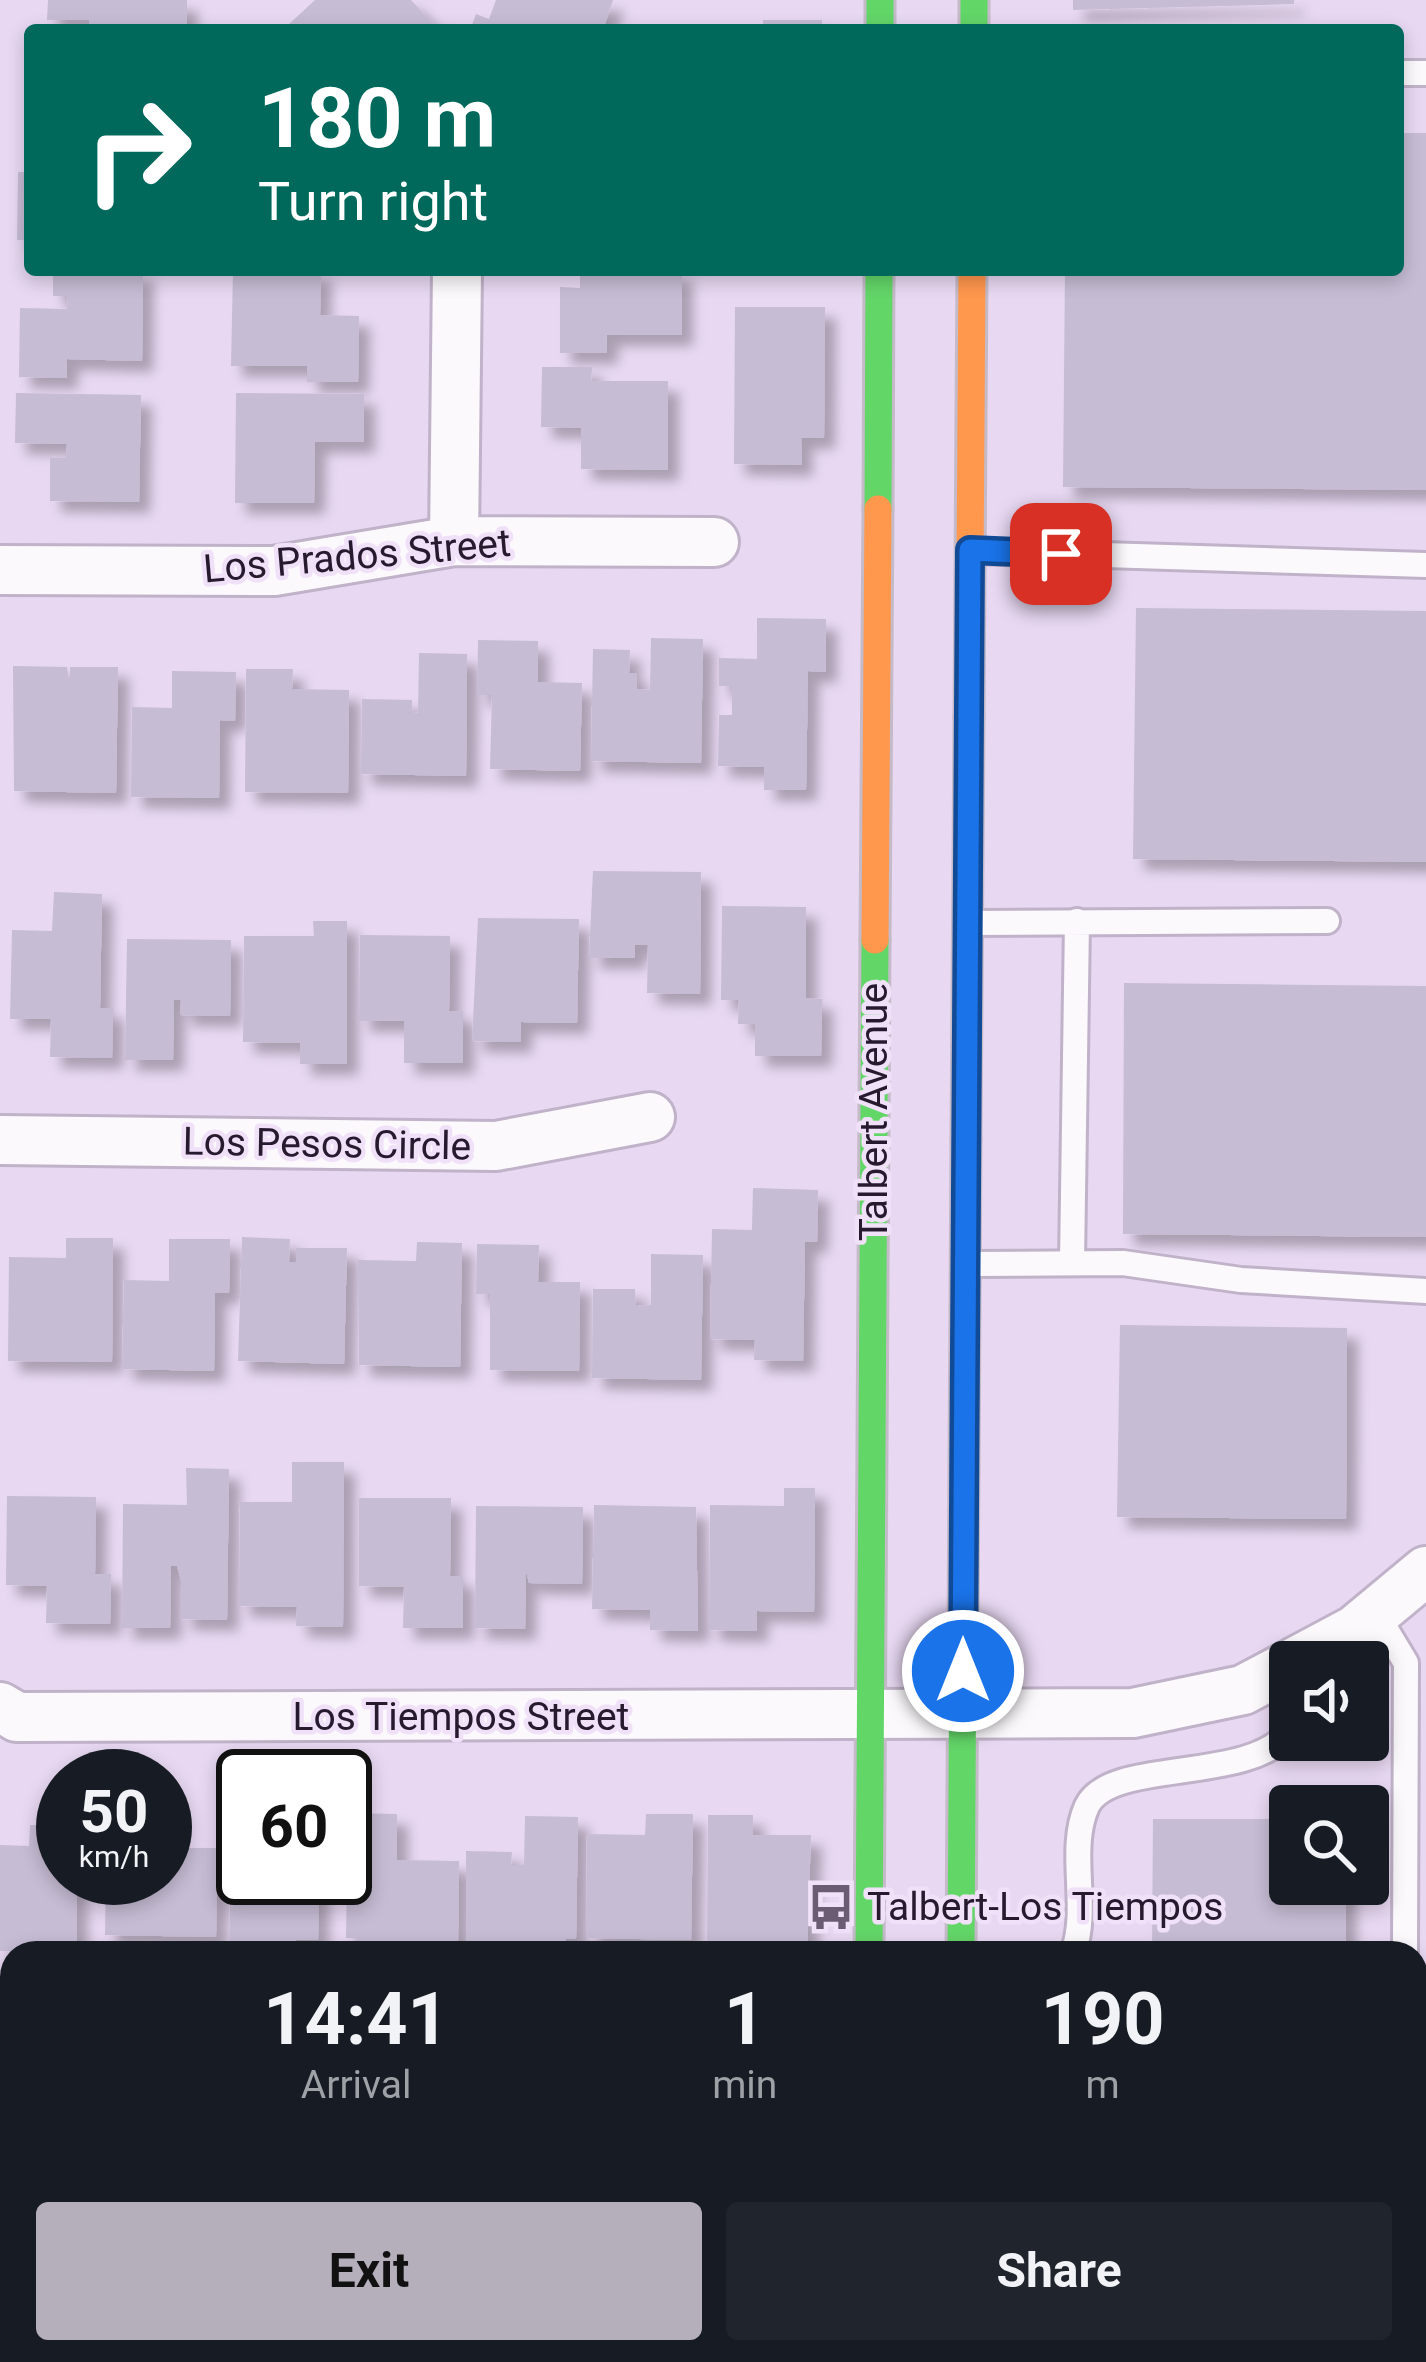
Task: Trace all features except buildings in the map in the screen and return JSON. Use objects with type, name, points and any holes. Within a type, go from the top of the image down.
[{"type":"main road","name":"Talbert Avenue","points":[[869,1941],[879,276]]},
{"type":"main road","points":[[960,1941],[944,1716],[965,1264],[972,276]]},
{"type":"street","points":[[454,541],[457,276]]},
{"type":"street","name":"Los Prados Street","points":[[0,570],[274,571],[454,541],[714,542]]},
{"type":"street","name":"Los Pesos Circle","points":[[0,1140],[496,1146],[650,1117]]},
{"type":"street","name":"Los Tiempos Street","points":[[1333,1641],[1376,1613],[1426,1571]]},
{"type":"street","name":"Los Tiempos Street","points":[[0,1707],[17,1717],[1133,1713],[1244,1690],[1269,1677]]},
{"type":"lane","points":[[970,550],[1426,565]]},
{"type":"lane","points":[[1072,1263],[1077,921]]},
{"type":"lane","points":[[968,922],[1327,921]]},
{"type":"lane","points":[[965,1264],[1123,1262],[1241,1280],[1426,1291]]},
{"type":"lane","points":[[1376,1613],[1406,1663],[1405,1941]]},
{"type":"lane","points":[[1077,1941],[1083,1926],[1082,1829],[1088,1803],[1108,1786],[1242,1760],[1269,1749]]},
{"type":"traffic: fast","points":[[880,0],[880,24]]},
{"type":"traffic: fast","points":[[974,0],[974,24]]},
{"type":"traffic: fast","points":[[878,509],[879,276]]},
{"type":"traffic: fast","points":[[869,1941],[875,940]]},
{"type":"traffic: fast","points":[[961,1941],[966,1140]]},
{"type":"traffic: slow","points":[[969,717],[972,276]]},
{"type":"traffic: slow","points":[[875,940],[878,509]]},
{"type":"traffic: jam","points":[[966,1140],[969,717]]},
{"type":"place","name":"Talbert-Los Tiempos","points":[[831,1907]]},
{"type":"route","points":[[963,1671],[970,550],[1061,554]]}]
